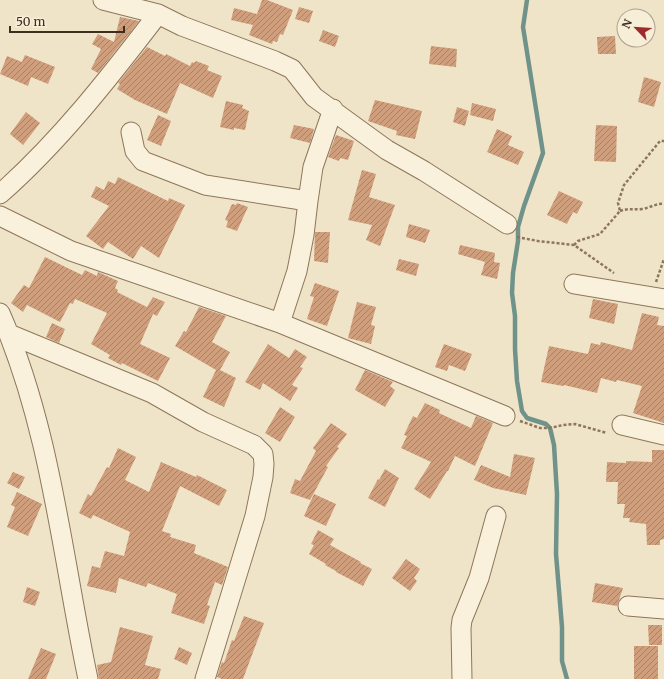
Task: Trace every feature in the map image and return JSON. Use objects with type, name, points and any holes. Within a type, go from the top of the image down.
[{"type":"street","points":[[103,0],[158,14],[182,26],[275,61],[292,70],[314,97],[333,109],[387,150],[424,171],[507,224]]},
{"type":"street","points":[[0,194],[26,171],[76,118],[158,14]]},
{"type":"street","points":[[280,323],[297,271],[304,235],[313,167],[333,109]]},
{"type":"street","points":[[131,132],[135,151],[143,161],[205,186],[308,201]]},
{"type":"street","points":[[0,216],[71,250],[280,323],[505,416]]},
{"type":"street","points":[[574,284],[659,294]]},
{"type":"street","points":[[0,313],[9,334],[29,392],[41,436],[88,679]]},
{"type":"street","points":[[9,334],[152,393],[204,422],[254,446],[262,454],[264,464],[263,477],[255,516],[205,679]]},
{"type":"street","points":[[622,425],[664,435]]},
{"type":"street","points":[[462,679],[462,620],[479,578],[496,516]]},
{"type":"street","points":[[628,606],[664,609]]},
{"type":"path","points":[[620,211],[618,203],[624,185],[660,141],[664,140]]},
{"type":"path","points":[[574,245],[578,241],[600,234],[620,211],[627,209],[642,209],[660,203],[664,204]]},
{"type":"path","points":[[507,224],[520,238],[574,245],[615,274]]},
{"type":"path","points":[[659,294],[664,259]]},
{"type":"path","points":[[505,416],[540,428],[575,424],[616,434],[622,425]]},
{"type":"building","points":[[262,0],[267,0],[293,10],[283,35],[280,34],[277,42],[273,41],[272,44],[249,35],[253,25],[231,20],[234,8],[257,14]]},
{"type":"building","points":[[299,7],[313,11],[309,23],[295,19]]},
{"type":"building","points":[[120,17],[139,21],[98,73],[91,69],[101,49],[92,44],[98,34],[114,42]]},
{"type":"building","points":[[323,30],[339,36],[335,47],[319,41]]},
{"type":"building","points":[[615,36],[616,54],[598,54],[597,37]]},
{"type":"building","points":[[431,46],[457,49],[456,67],[429,64]]},
{"type":"building","points":[[147,47],[165,56],[166,54],[190,66],[192,62],[194,63],[196,61],[209,66],[207,70],[222,76],[213,98],[180,83],[167,114],[135,100],[117,89],[120,84],[118,83]]},
{"type":"building","points":[[25,55],[55,67],[48,84],[31,77],[28,86],[0,74],[7,56],[22,62]]},
{"type":"building","points":[[644,77],[661,82],[654,107],[638,102]]},
{"type":"building","points":[[375,100],[422,111],[415,139],[396,135],[397,131],[368,121]]},
{"type":"building","points":[[226,101],[243,105],[242,108],[249,111],[245,130],[234,128],[234,130],[220,127]]},
{"type":"building","points":[[472,103],[496,109],[493,121],[470,115]]},
{"type":"building","points":[[457,107],[469,111],[465,126],[453,122]]},
{"type":"building","points":[[26,112],[40,123],[23,145],[10,134]]},
{"type":"building","points":[[158,115],[171,121],[161,146],[147,140]]},
{"type":"building","points":[[294,125],[314,129],[310,143],[290,138]]},
{"type":"building","points":[[596,125],[617,126],[616,162],[594,161]]},
{"type":"building","points":[[497,129],[512,136],[508,145],[524,152],[518,165],[487,152]]},
{"type":"building","points":[[336,135],[354,141],[348,160],[340,158],[339,161],[328,157]]},
{"type":"building","points":[[362,170],[376,174],[369,197],[395,205],[380,246],[366,240],[372,225],[348,220]]},
{"type":"building","points":[[118,177],[168,201],[169,198],[185,205],[159,258],[141,246],[133,259],[108,242],[103,249],[86,236],[109,206],[91,197],[96,186],[104,190],[108,181],[115,184]]},
{"type":"building","points":[[559,191],[583,202],[577,214],[573,212],[567,224],[547,215]]},
{"type":"building","points":[[237,203],[248,207],[237,231],[226,227],[228,221],[225,220],[232,204],[236,205]]},
{"type":"building","points":[[409,224],[430,230],[425,243],[406,237]]},
{"type":"building","points":[[315,232],[330,232],[328,263],[314,261]]},
{"type":"building","points":[[460,245],[495,253],[494,262],[500,263],[497,279],[481,275],[485,262],[458,254]]},
{"type":"building","points":[[45,257],[82,275],[85,270],[97,276],[98,272],[118,281],[115,288],[118,290],[117,292],[147,307],[153,297],[165,302],[157,316],[153,314],[140,344],[170,358],[158,381],[122,363],[121,365],[108,358],[110,355],[91,344],[107,313],[75,299],[73,304],[70,303],[60,322],[27,305],[23,312],[11,303],[24,285],[29,288]]},
{"type":"building","points":[[399,259],[419,264],[416,276],[396,270]]},
{"type":"building","points":[[315,283],[339,291],[327,326],[307,319],[314,297],[310,296]]},
{"type":"building","points":[[593,299],[618,304],[614,324],[589,318]]},
{"type":"building","points":[[357,302],[376,307],[371,325],[375,326],[371,344],[348,338]]},
{"type":"building","points":[[199,307],[226,316],[212,342],[230,352],[220,370],[236,378],[224,407],[203,397],[216,370],[175,346],[184,331],[186,332]]},
{"type":"building","points":[[642,313],[659,317],[657,325],[664,326],[664,423],[633,413],[642,386],[601,378],[597,393],[564,385],[541,382],[549,346],[588,354],[591,343],[600,345],[601,342],[632,350]]},
{"type":"building","points":[[52,323],[65,329],[59,343],[46,337]]},
{"type":"building","points":[[268,344],[289,358],[295,349],[307,357],[300,367],[303,368],[292,385],[298,388],[290,401],[263,383],[260,390],[245,382]]},
{"type":"building","points":[[444,344],[472,354],[465,371],[449,365],[447,371],[435,367]]},
{"type":"building","points":[[365,370],[393,382],[390,386],[395,390],[385,407],[355,390]]},
{"type":"building","points":[[425,403],[440,410],[439,413],[471,428],[476,416],[493,423],[475,466],[455,456],[448,471],[430,499],[414,489],[431,462],[401,448],[407,436],[404,435],[413,416],[417,418]]},
{"type":"building","points":[[280,407],[295,417],[280,442],[265,433]]},
{"type":"building","points":[[331,423],[347,434],[337,447],[339,448],[326,466],[328,467],[310,500],[290,493],[295,479],[300,481],[316,451],[313,448]]},
{"type":"building","points":[[118,448],[136,457],[125,480],[149,492],[161,462],[196,477],[197,475],[227,490],[219,506],[180,486],[162,531],[171,534],[170,537],[196,545],[194,553],[228,567],[222,585],[215,582],[207,605],[210,606],[204,624],[171,613],[177,594],[148,583],[146,587],[119,578],[116,593],[87,586],[92,566],[100,568],[105,551],[124,556],[130,532],[93,515],[91,519],[79,513],[88,494],[91,496],[107,467],[109,468]]},
{"type":"building","points":[[652,450],[664,450],[664,539],[660,540],[660,545],[647,545],[646,524],[629,522],[630,518],[623,518],[625,504],[617,504],[618,482],[606,482],[607,462],[652,462]]},
{"type":"building","points":[[514,454],[535,458],[526,495],[493,488],[474,480],[481,465],[510,477]]},
{"type":"building","points":[[385,469],[399,478],[385,507],[368,498]]},
{"type":"building","points":[[13,472],[25,477],[19,489],[7,483]]},
{"type":"building","points":[[17,492],[42,504],[28,536],[7,527],[15,507],[11,505]]},
{"type":"building","points":[[314,494],[336,504],[326,526],[304,516]]},
{"type":"building","points":[[318,530],[334,539],[330,545],[372,569],[363,586],[336,572],[309,554],[314,545],[311,544]]},
{"type":"building","points":[[406,559],[420,569],[414,578],[417,581],[410,591],[392,578]]},
{"type":"building","points":[[595,583],[623,588],[617,606],[592,602]]},
{"type":"building","points":[[27,587],[40,592],[35,606],[23,602]]},
{"type":"building","points":[[244,616],[264,623],[243,679],[222,679],[217,677],[222,662],[224,663],[232,640],[234,641]]},
{"type":"building","points":[[648,625],[662,625],[662,645],[649,645]]},
{"type":"building","points":[[120,627],[153,636],[145,665],[161,669],[158,679],[99,679],[97,665],[111,662]]},
{"type":"building","points":[[634,646],[658,646],[658,679],[634,679]]},
{"type":"building","points":[[179,647],[192,653],[187,665],[174,659]]},
{"type":"building","points":[[41,648],[56,654],[46,679],[28,679]]},
{"type":"waterway","points":[[527,0],[523,27],[543,153],[518,227],[518,241],[513,273],[512,293],[515,316],[515,349],[517,381],[522,411],[527,418],[546,424],[550,428],[554,445],[557,494],[556,554],[562,627],[562,661],[567,679]]}]
